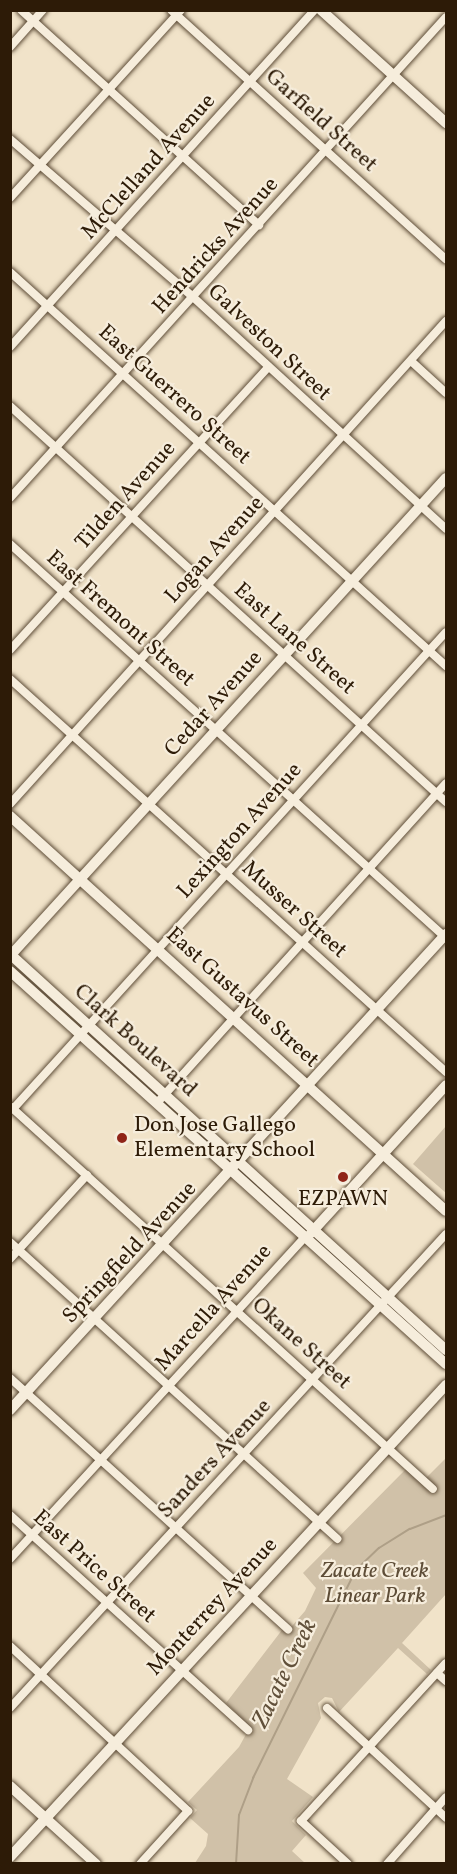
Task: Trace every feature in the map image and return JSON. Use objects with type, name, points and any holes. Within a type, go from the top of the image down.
[{"type":"main road","points":[[321,10],[447,123]]},
{"type":"main road","name":"Cedar Avenue","points":[[11,955],[447,478]]},
{"type":"main road","name":"East Gustavus Street","points":[[10,816],[447,1211]]},
{"type":"main road","name":"Springfield Avenue","points":[[10,1410],[446,936]]},
{"type":"main road","name":"Clark Boulevard","points":[[11,955],[315,1229],[447,1364]]},
{"type":"main road","name":"Clark Boulevard","points":[[10,971],[305,1237],[447,1350]]},
{"type":"main road","name":"Marcella Avenue","points":[[305,1237],[315,1229],[447,1085]]},
{"type":"main road","name":"Monterrey Avenue","points":[[10,1857],[181,1669],[447,1385]]},
{"type":"main road","points":[[10,1786],[96,1863]]},
{"type":"street","points":[[21,10],[259,225]]},
{"type":"street","points":[[10,47],[43,10]]},
{"type":"street","name":"McClelland Avenue","points":[[10,347],[315,10]]},
{"type":"street","points":[[10,198],[110,90],[176,12]]},
{"type":"street","name":"Garfield Street","points":[[176,12],[250,82],[447,259]]},
{"type":"street","name":"Hendricks Avenue","points":[[10,498],[447,17]]},
{"type":"street","name":"Galveston Street","points":[[10,139],[193,297],[447,529]]},
{"type":"street","name":"East Guerrero Street","points":[[10,272],[447,666]]},
{"type":"street","name":"Logan Avenue","points":[[10,804],[447,321]]},
{"type":"street","points":[[411,361],[447,393]]},
{"type":"street","name":"Tilden Avenue","points":[[10,650],[268,367]]},
{"type":"street","name":"East Lane Street","points":[[10,406],[447,802]]},
{"type":"street","name":"East Fremont Street","points":[[10,544],[446,936]]},
{"type":"street","name":"Lexington Avenue","points":[[12,1107],[447,632]]},
{"type":"street","name":"Musser Street","points":[[10,679],[447,1072]]},
{"type":"street","points":[[157,1103],[447,783]]},
{"type":"street","name":"Okane Street","points":[[12,1107],[433,1489]]},
{"type":"street","points":[[10,1259],[87,1175]]},
{"type":"street","name":"Sanders Avenue","points":[[10,1708],[447,1234]]},
{"type":"street","name":"Marcella Avenue","points":[[10,1559],[305,1237]]},
{"type":"street","points":[[10,1242],[338,1539]]},
{"type":"street","points":[[10,1378],[288,1629]]},
{"type":"street","name":"East Price Street","points":[[10,1515],[248,1730]]},
{"type":"street","points":[[10,1646],[188,1811],[140,1863]]},
{"type":"street","points":[[348,1863],[301,1821],[447,1663]]},
{"type":"street","points":[[437,1673],[447,1681]]},
{"type":"street","points":[[327,1708],[447,1818]]},
{"type":"street","points":[[387,1863],[447,1797]]},
{"type":"green space","points":[[446,1126],[446,1193],[413,1164]]},
{"type":"green space","name":"Zacate Creek Linear Park","points":[[446,1458],[446,1594],[402,1643],[431,1670],[427,1674],[398,1648],[339,1712],[332,1698],[325,1697],[318,1703],[321,1718],[287,1779],[313,1797],[292,1821],[306,1835],[292,1851],[305,1863],[195,1863],[206,1846],[208,1834],[190,1818],[197,1810],[188,1802],[239,1747],[250,1727],[226,1703],[282,1630],[286,1633],[305,1611],[316,1588],[303,1573],[406,1469],[431,1492],[435,1487],[426,1478]]},
{"type":"waterway","name":"Zacate Creek","points":[[236,1864],[239,1815],[253,1778],[356,1570],[379,1548],[410,1529],[446,1515]]},
{"type":"place","name":"Don Jose Gallego Elementary School","points":[[122,1138]]},
{"type":"place","name":"EZPAWN","points":[[343,1177]]}]
